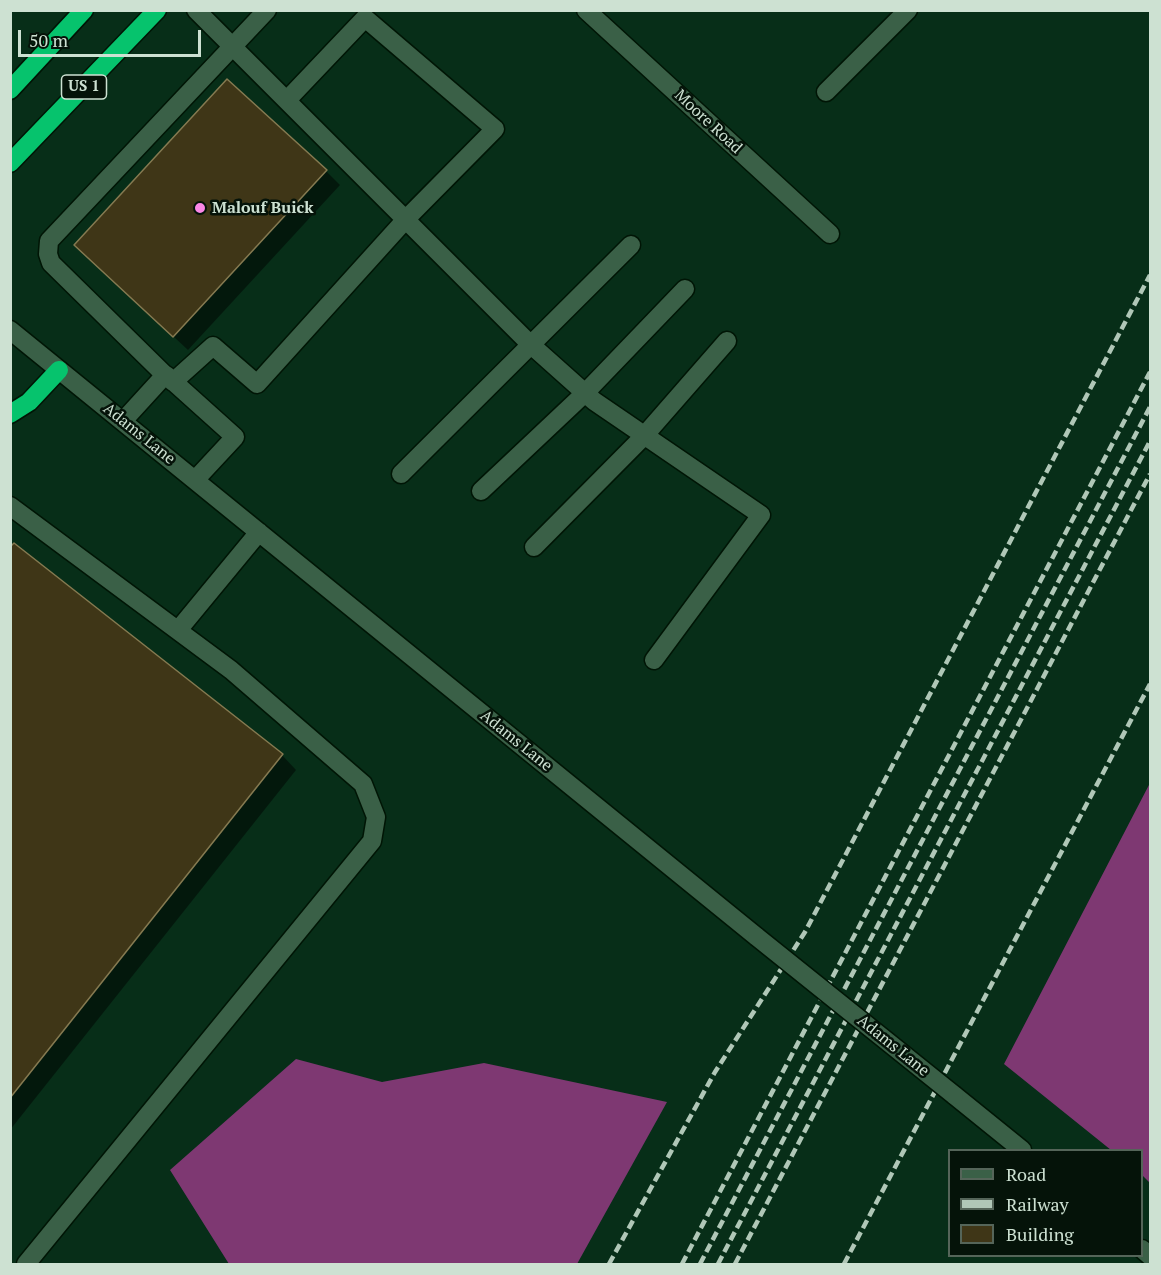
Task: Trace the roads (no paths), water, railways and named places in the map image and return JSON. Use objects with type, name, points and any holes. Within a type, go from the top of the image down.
[{"type":"highway","points":[[10,90],[84,10]]},
{"type":"highway","name":"US 1","points":[[10,164],[157,10]]},
{"type":"highway","points":[[10,414],[29,402],[59,370]]},
{"type":"street","points":[[196,10],[288,99],[529,343],[585,393],[761,515],[654,660]]},
{"type":"street","points":[[195,480],[235,437],[169,379],[51,262],[48,254],[49,241],[267,10]]},
{"type":"street","name":"Moore Road","points":[[586,10],[830,234]]},
{"type":"street","points":[[826,92],[908,10]]},
{"type":"street","points":[[123,421],[169,379],[213,346],[257,384],[406,218],[495,129],[366,18],[288,99]]},
{"type":"street","points":[[401,474],[529,343],[631,245]]},
{"type":"street","points":[[481,491],[585,393],[685,289]]},
{"type":"street","name":"Adams Lane","points":[[10,330],[1021,1149]]},
{"type":"street","points":[[534,547],[645,436],[727,341]]},
{"type":"street","points":[[10,506],[179,629],[231,670],[363,784],[376,817],[372,841],[26,1264]]},
{"type":"street","points":[[179,629],[259,532]]},
{"type":"railway","points":[[609,1264],[715,1072],[805,932],[1150,275]]},
{"type":"railway","points":[[682,1264],[1150,372]]},
{"type":"railway","points":[[700,1264],[1150,407]]},
{"type":"railway","points":[[718,1264],[1150,441]]},
{"type":"railway","points":[[735,1264],[1150,474]]},
{"type":"railway","points":[[844,1264],[1150,684]]},
{"type":"place","name":"Malouf Buick","points":[[200,208]]}]
